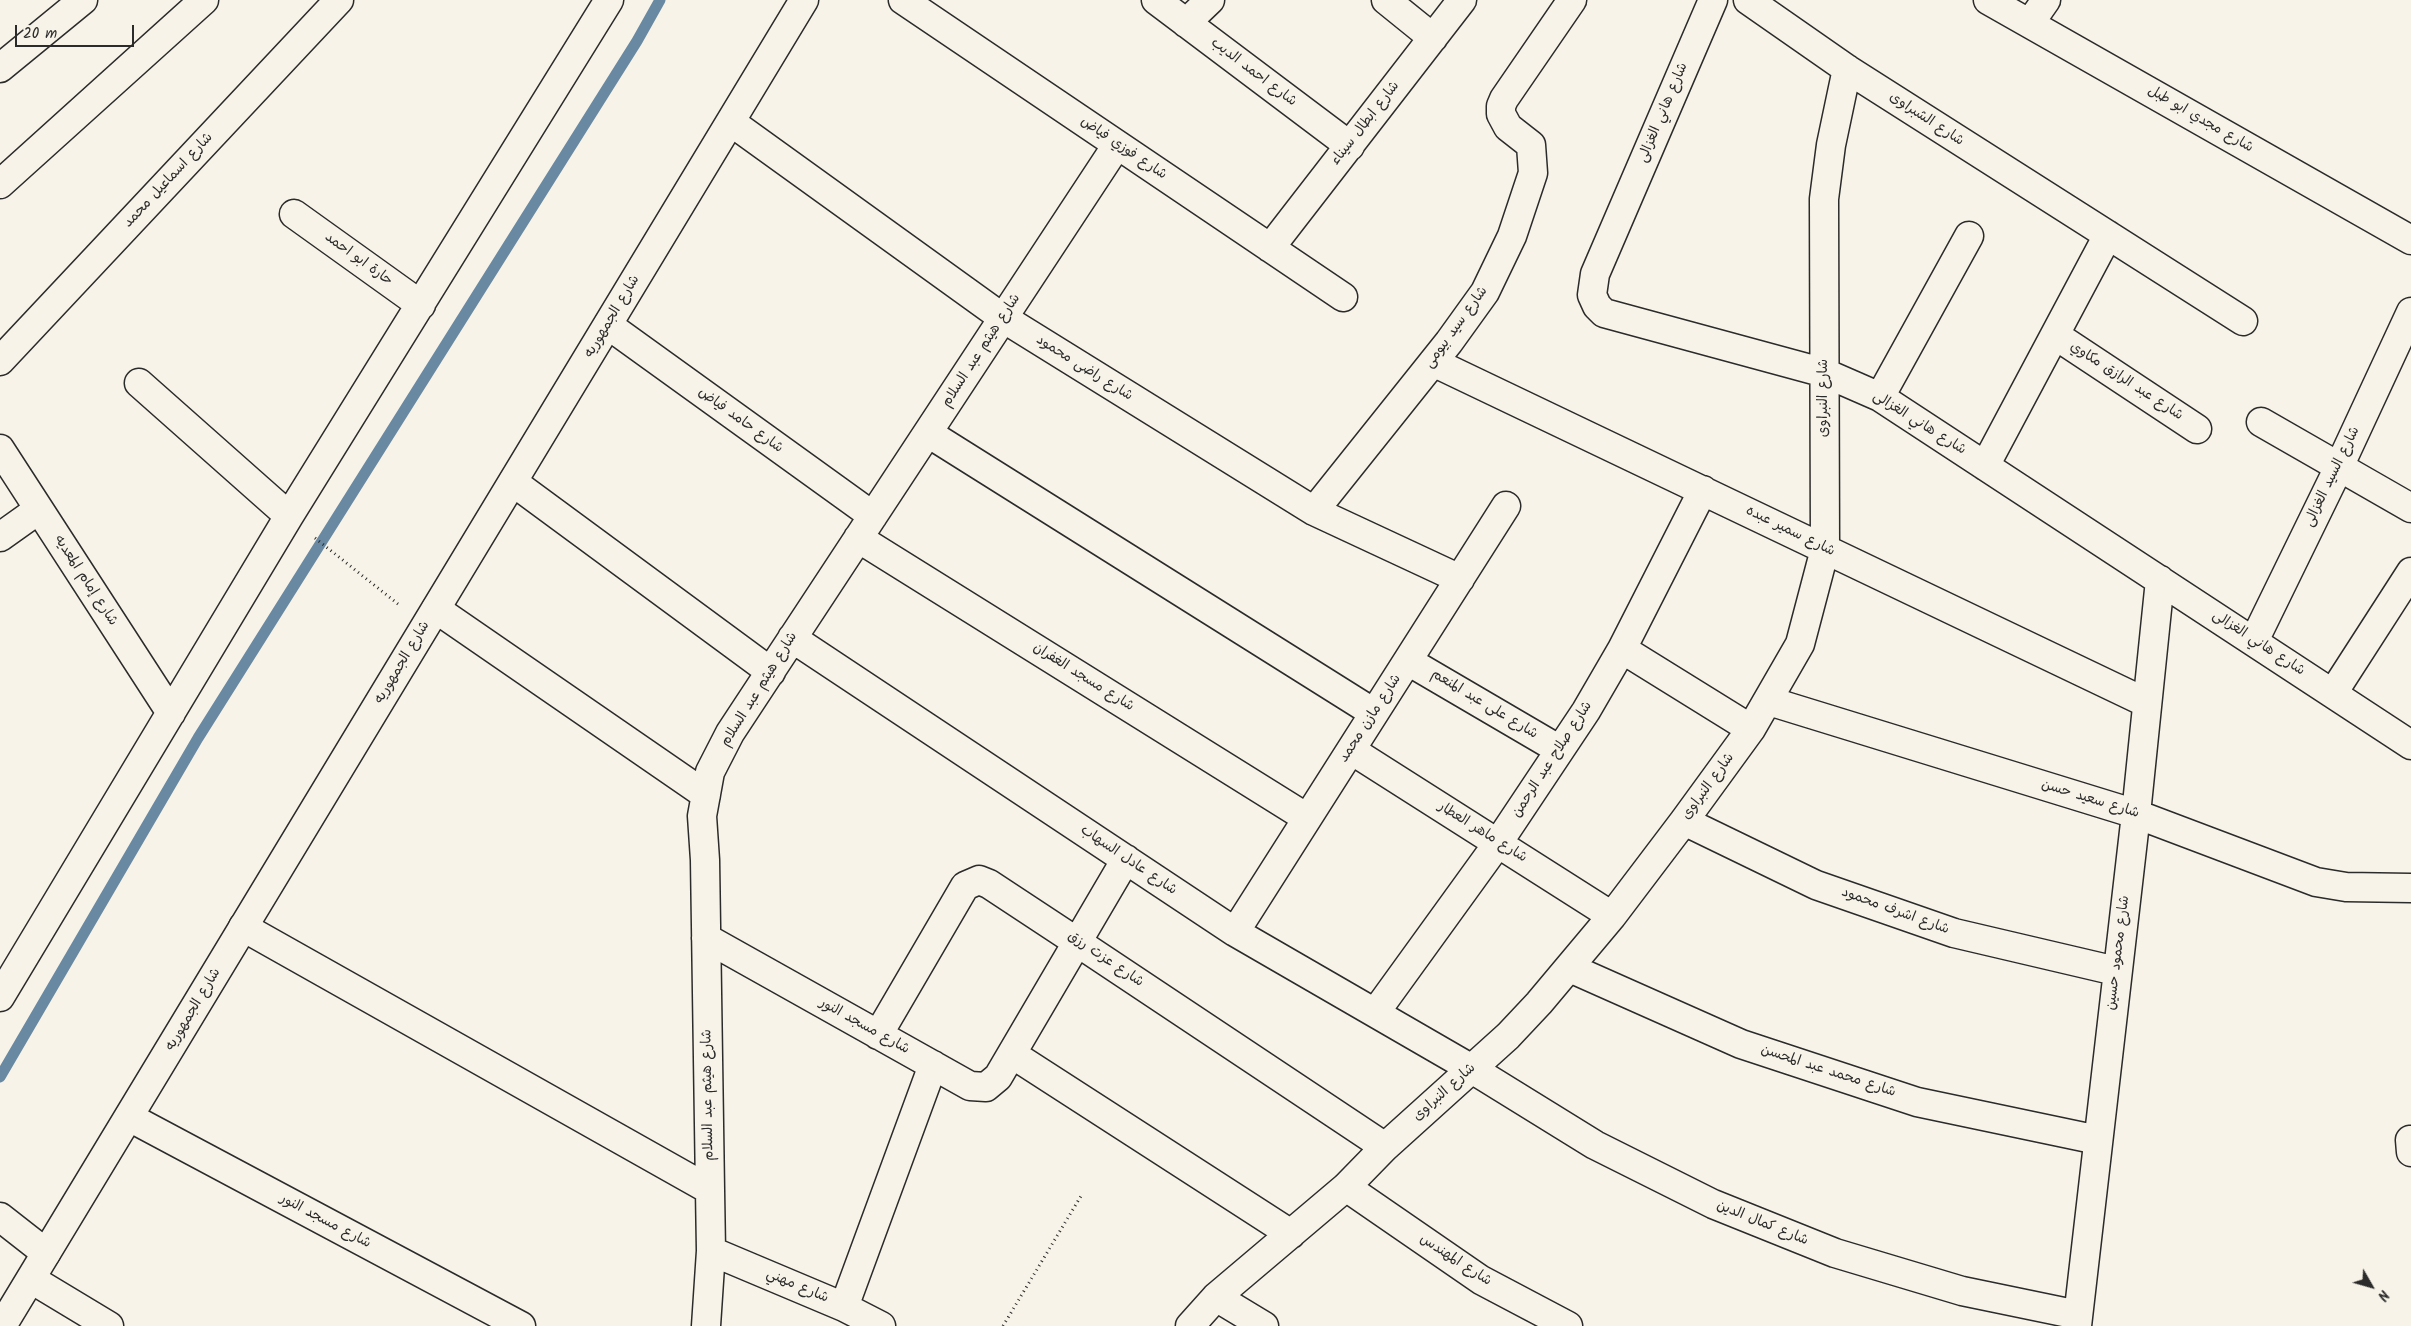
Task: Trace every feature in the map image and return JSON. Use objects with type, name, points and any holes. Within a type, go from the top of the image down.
[{"type":"street","points":[[0,68],[83,0]]},
{"type":"street","points":[[0,184],[204,0]]},
{"type":"street","name":"شارع اسماعيل محمد","points":[[0,361],[339,0]]},
{"type":"street","points":[[0,997],[171,713],[299,525],[421,305],[609,0]]},
{"type":"street","name":"شارع الجمهوريه","points":[[2,1326],[804,0]]},
{"type":"street","name":"شارع فوزي فياض","points":[[903,0],[1343,297]]},
{"type":"street","name":"شارع احمد الديب","points":[[1156,0],[1350,146]]},
{"type":"street","points":[[1186,23],[1210,0]]},
{"type":"street","points":[[1386,0],[1433,38]]},
{"type":"street","name":"شارع ابطال سيناء","points":[[1270,248],[1462,0]]},
{"type":"street","name":"شارع سيد بيومى","points":[[1314,512],[1433,362],[1485,292],[1512,236],[1533,173],[1531,145],[1508,127],[1504,121],[1501,106],[1572,0]]},
{"type":"street","name":"شارع هاني الغزالى","points":[[1713,0],[1594,274],[1592,295],[1597,306],[1604,314],[1825,373],[1880,397],[2411,744]]},
{"type":"street","name":"شارع الشبراوى","points":[[1748,0],[1847,69],[2243,321]]},
{"type":"street","name":"شارع مجدي ابو طبل","points":[[1988,0],[2411,240]]},
{"type":"street","points":[[2030,23],[2046,0]]},
{"type":"street","name":"شارع النبراوى","points":[[1190,1326],[1216,1297],[1346,1188],[1385,1147],[1508,1036],[1570,968],[1612,916],[1752,729],[1800,644],[1825,549],[1824,199],[1831,145],[1847,69]]},
{"type":"street","name":"شارع راضى محمود","points":[[731,122],[1003,318],[1314,512],[1460,579]]},
{"type":"street","name":"شارع هيثم عبد السلام","points":[[706,1326],[710,1251],[710,1190],[702,816],[710,772],[730,733],[1117,145]]},
{"type":"street","name":"حارة ابو احمد","points":[[294,214],[421,305]]},
{"type":"street","points":[[1985,466],[2108,235]]},
{"type":"street","points":[[1880,397],[1969,236]]},
{"type":"street","name":"شارع السيد الغزالى","points":[[2254,641],[2410,316]]},
{"type":"street","name":"شارع حامد فياض","points":[[608,325],[866,527]]},
{"type":"street","name":"شارع عبد الرازق مكاوي","points":[[2055,335],[2197,429]]},
{"type":"street","name":"شارع سمير عبده","points":[[1433,362],[2146,704]]},
{"type":"street","points":[[139,383],[299,525]]},
{"type":"street","points":[[2261,422],[2411,508]]},
{"type":"street","points":[[928,433],[1374,713]]},
{"type":"street","name":"شارع إمام المعديه","points":[[0,449],[171,713]]},
{"type":"street","points":[[513,482],[770,672]]},
{"type":"street","name":"شارع صلاح عبد الرحمن","points":[[1375,1013],[1498,843],[1560,750],[1622,649],[1703,490]]},
{"type":"street","name":"شارع مازن محمد","points":[[1235,932],[1506,506]]},
{"type":"street","points":[[0,537],[38,510]]},
{"type":"street","name":"شارع مسجد الغفران","points":[[866,527],[1307,818]]},
{"type":"street","points":[[2333,693],[2411,572]]},
{"type":"street","name":"شارع محمود حسين","points":[[2077,1321],[2116,971],[2136,814],[2160,580]]},
{"type":"street","points":[[436,609],[706,795]]},
{"type":"street","name":"شارع عادل السهاب","points":[[792,638],[1235,932],[1472,1069]]},
{"type":"street","points":[[1622,649],[1752,729]]},
{"type":"street","name":"شارع على عبد المنعم","points":[[1408,661],[1560,750]]},
{"type":"street","name":"شارع سعيد حسن","points":[[1768,702],[2136,814],[2316,882],[2346,887],[2411,888]]},
{"type":"street","name":"شارع ماهر العطار","points":[[1351,750],[1612,916]]},
{"type":"street","name":"شارع اشرف محمود","points":[[1684,821],[1816,885],[1954,934],[2116,971]]},
{"type":"street","points":[[1126,859],[1012,1054],[1291,1234]]},
{"type":"street","name":"شارع عزت رزق","points":[[878,1035],[965,886],[979,880],[985,881],[1385,1147]]},
{"type":"street","points":[[243,927],[710,1190]]},
{"type":"street","name":"شارع مسجد النور","points":[[706,938],[970,1086],[986,1087],[998,1077],[1012,1054]]},
{"type":"street","name":"شارع محمد عبد المحسن","points":[[1570,968],[1741,1044],[1917,1102],[2098,1140]]},
{"type":"street","points":[[844,1307],[933,1065]]},
{"type":"street","name":"شارع كمال الدين","points":[[1472,1069],[1595,1145],[1713,1204],[1844,1256],[1962,1291],[2077,1321]]},
{"type":"street","name":"شارع مسجد النور","points":[[128,1118],[521,1326]]},
{"type":"street","name":"شارع المهندس","points":[[1346,1188],[1481,1280],[1568,1326]]},
{"type":"street","points":[[0,1217],[46,1253]]},
{"type":"street","name":"شارع مهني","points":[[710,1251],[844,1307],[882,1326]]},
{"type":"street","points":[[31,1279],[109,1326]]},
{"type":"street","points":[[1216,1297],[1264,1326]]},
{"type":"path","points":[[299,525],[396,603]]},
{"type":"path","points":[[1003,1326],[1081,1196]]},
{"type":"waterway","points":[[0,1077],[198,738],[637,41],[660,0]]}]
